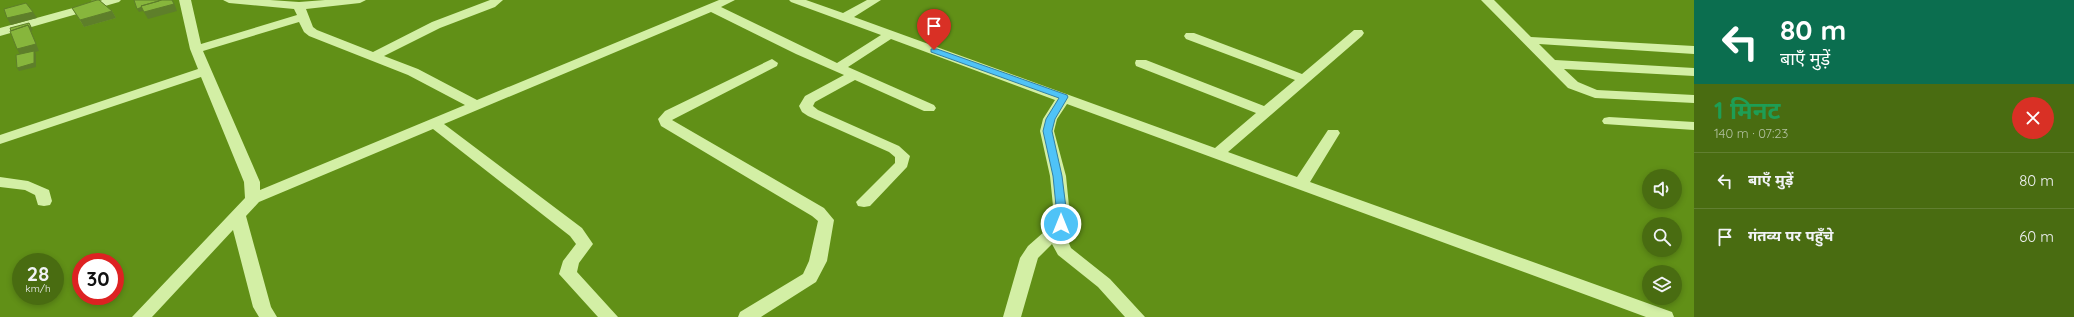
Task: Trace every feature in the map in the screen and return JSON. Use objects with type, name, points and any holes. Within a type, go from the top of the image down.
[{"type":"street","points":[[0,32],[115,0]]},
{"type":"street","points":[[185,0],[196,49],[252,182],[253,199]]},
{"type":"street","points":[[229,0],[301,12]]},
{"type":"street","points":[[196,49],[301,12],[360,0]]},
{"type":"street","points":[[374,57],[436,25],[491,5],[497,0]]},
{"type":"street","points":[[141,317],[253,199],[729,0]]},
{"type":"street","points":[[795,0],[1665,317]]},
{"type":"street","points":[[844,18],[876,0]]},
{"type":"street","points":[[1487,0],[1550,64],[1573,85],[1588,92],[1694,99]]},
{"type":"street","points":[[711,7],[838,68],[929,108]]},
{"type":"street","points":[[301,12],[308,28],[312,33],[424,77],[475,105]]},
{"type":"street","points":[[1217,154],[1358,33]]},
{"type":"street","points":[[838,68],[890,35]]},
{"type":"street","points":[[1190,36],[1304,80]]},
{"type":"street","points":[[1527,40],[1694,50]]},
{"type":"street","points":[[748,317],[810,278],[818,261],[826,220],[818,212],[666,123],[665,119],[670,114],[772,63]]},
{"type":"street","points":[[1141,63],[1266,112]]},
{"type":"street","points":[[1550,64],[1694,72]]},
{"type":"street","points":[[0,140],[206,72]]},
{"type":"street","points":[[854,75],[810,99],[806,106],[807,109],[813,113],[894,149],[903,156],[902,164],[864,202]]},
{"type":"street","points":[[1012,317],[1029,258],[1034,250],[1056,232],[1061,224],[1062,216],[1058,176],[1047,131],[1050,119],[1064,97]]},
{"type":"street","points":[[1609,120],[1694,126]]},
{"type":"street","points":[[434,123],[576,232],[585,244],[570,262],[568,274],[609,317]]},
{"type":"street","points":[[1301,184],[1333,133]]},
{"type":"street","points":[[0,182],[27,185],[39,189],[43,193],[44,201]]},
{"type":"street","points":[[238,216],[262,307],[268,317]]},
{"type":"street","points":[[1056,232],[1064,251],[1104,283],[1136,317]]},
{"type":"building","points":[[97,0],[112,11],[80,20],[72,8]]},
{"type":"building","points":[[134,0],[159,1],[141,6],[142,7],[137,9]]},
{"type":"building","points":[[162,0],[172,0],[174,4],[144,12],[141,6]]},
{"type":"building","points":[[26,3],[33,12],[7,18],[4,9]]},
{"type":"building","points":[[29,23],[31,27],[28,25],[11,31],[10,28]]},
{"type":"building","points":[[28,25],[36,44],[17,49],[10,31]]},
{"type":"building","points":[[34,51],[34,63],[17,68],[16,55]]},
{"type":"route","points":[[934,50],[1064,97],[1050,119],[1047,131],[1058,176],[1062,216],[1061,224]]}]
